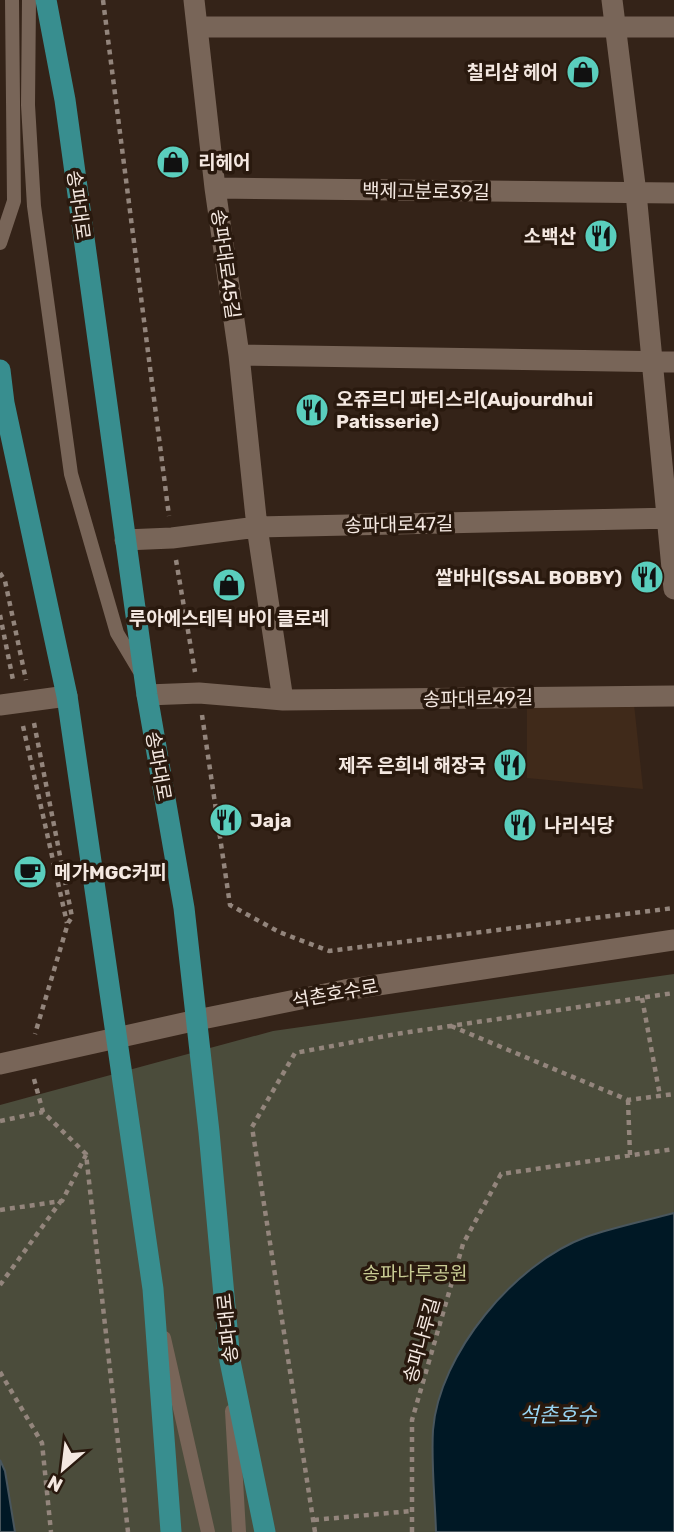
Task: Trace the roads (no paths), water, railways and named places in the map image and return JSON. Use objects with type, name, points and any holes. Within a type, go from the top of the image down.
[{"type":"main road","name":"송파대로","points":[[46,0],[65,100],[146,688],[184,908],[230,1361],[265,1532]]},
{"type":"main road","points":[[0,370],[2,403],[67,696],[153,1289],[170,1532]]},
{"type":"street","name":"송파대로45길","points":[[194,0],[215,188],[239,355],[257,527]]},
{"type":"street","points":[[612,0],[636,193],[664,362],[674,589]]},
{"type":"street","points":[[198,27],[674,27]]},
{"type":"street","name":"백제고분로39길","points":[[215,188],[674,193]]},
{"type":"street","points":[[239,355],[664,362]]},
{"type":"street","name":"송파대로47길","points":[[125,540],[172,538],[257,527],[671,518]]},
{"type":"street","points":[[257,527],[283,700]]},
{"type":"street","name":"송파대로49길","points":[[146,688],[283,700],[674,695]]},
{"type":"street","points":[[16,702],[67,696]]},
{"type":"street","name":"석촌호수로","points":[[0,1063],[345,990],[674,940]]},
{"type":"lane","points":[[0,243],[14,201],[12,0]]},
{"type":"lane","points":[[29,0],[29,105],[34,206],[71,474],[117,633],[146,688]]},
{"type":"lane","points":[[153,1289],[208,1532]]},
{"type":"lane","points":[[230,1361],[239,1532]]},
{"type":"water","name":"석촌호수","points":[[674,1213],[674,1532],[436,1532],[433,1430],[438,1401],[449,1371],[465,1342],[485,1315],[508,1289],[533,1267],[559,1250],[597,1233]]},
{"type":"water","points":[[0,1460],[5,1471],[15,1532],[0,1532]]},
{"type":"place","name":"칠리샵 헤어","points":[[583,72]]},
{"type":"place","name":"리헤어","points":[[173,162]]},
{"type":"place","name":"소백산","points":[[601,236]]},
{"type":"place","name":"오쥬르디 파티스리(Aujourdhui Patisserie)","points":[[312,410]]},
{"type":"place","name":"쌀바비(SSAL BOBBY)","points":[[647,577]]},
{"type":"place","name":"루아에스테틱 바이 클로레","points":[[229,585]]},
{"type":"place","name":"제주 은희네 해장국","points":[[510,765]]},
{"type":"place","name":"Jaja","points":[[226,820]]},
{"type":"place","name":"나리식당","points":[[520,825]]},
{"type":"place","name":"메가MGC커피","points":[[30,872]]},
{"type":"park label","name":"송파나루공원","points":[[415,1273]]}]
